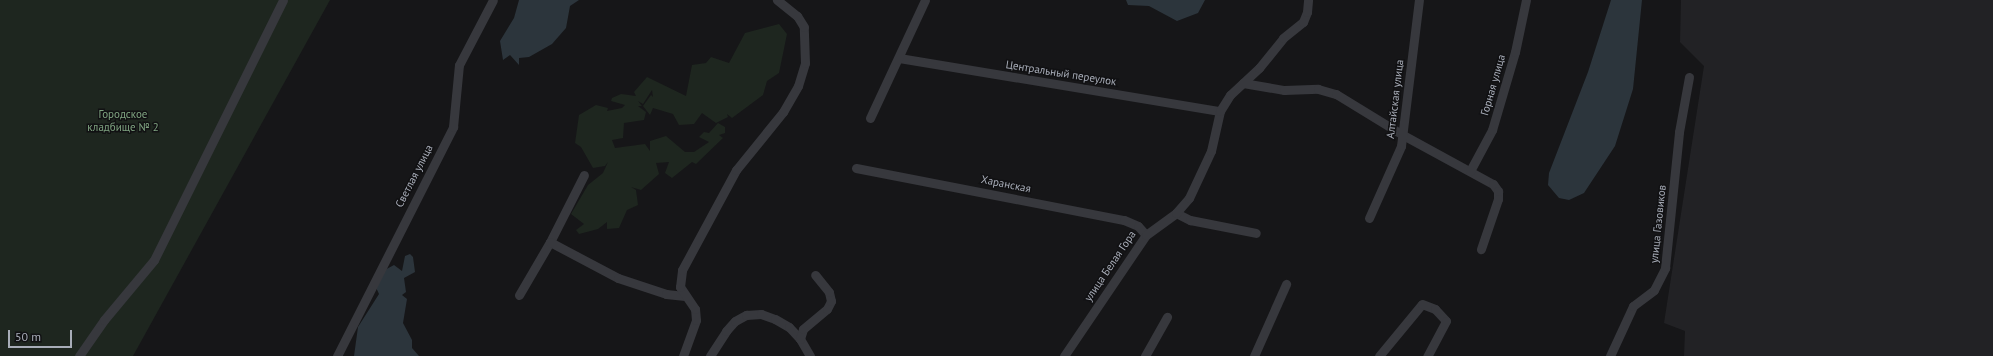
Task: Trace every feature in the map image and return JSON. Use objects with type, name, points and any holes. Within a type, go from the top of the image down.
[{"type":"street","points":[[79,356],[104,320],[154,260],[283,0]]},
{"type":"street","name":"Светлая улица","points":[[336,356],[453,127],[459,65],[492,0]]},
{"type":"street","points":[[683,356],[696,320],[695,309],[684,296],[679,281],[682,270],[736,170],[783,112],[798,86],[805,63],[804,27],[797,16],[777,0]]},
{"type":"street","points":[[870,118],[925,0]]},
{"type":"street","name":"улица Белая Гора","points":[[1064,356],[1146,234],[1176,213],[1189,198],[1211,151],[1220,111],[1230,95],[1259,68],[1283,38],[1303,22],[1307,12],[1308,0]]},
{"type":"street","name":"Алтайская улица","points":[[1369,218],[1401,146],[1419,0]]},
{"type":"street","name":"Горная улица","points":[[1470,172],[1485,146],[1496,120],[1515,52],[1526,0]]},
{"type":"street","name":"Центральный переулок","points":[[899,58],[1220,111]]},
{"type":"street","name":"улица Газовиков","points":[[1610,356],[1633,306],[1654,290],[1665,268],[1679,132],[1689,77]]},
{"type":"street","points":[[1243,83],[1284,90],[1318,89],[1336,94],[1403,135],[1493,184],[1499,195],[1481,250]]},
{"type":"street","name":"Харанская","points":[[856,168],[1124,220],[1138,226],[1146,234]]},
{"type":"street","points":[[519,295],[535,265],[550,242],[584,175]]},
{"type":"street","points":[[1176,213],[1190,220],[1256,233]]},
{"type":"street","points":[[550,242],[618,278],[666,294],[684,296]]},
{"type":"street","points":[[800,339],[803,329],[827,309],[831,300],[829,292],[815,275]]},
{"type":"street","points":[[1254,356],[1286,284]]},
{"type":"street","points":[[1379,356],[1422,304],[1428,305],[1443,315],[1446,321],[1445,327],[1427,356]]},
{"type":"street","points":[[710,356],[726,331],[735,321],[746,315],[762,314],[775,318],[789,327],[800,339],[810,356]]},
{"type":"street","points":[[1145,356],[1167,317]]},
{"type":"shaded area","points":[[519,0],[579,0],[570,6],[566,28],[552,44],[529,57],[519,58],[519,65],[510,55],[503,60],[500,41],[514,18]]},
{"type":"shaded area","points":[[1126,0],[1205,0],[1198,13],[1177,21],[1149,6],[1128,5]]},
{"type":"shaded area","points":[[1611,0],[1642,0],[1633,89],[1615,146],[1584,193],[1569,200],[1559,198],[1548,185],[1549,173],[1588,72]]},
{"type":"shaded area","points":[[1681,0],[1993,0],[1993,356],[1684,356],[1685,331],[1664,323],[1704,66],[1680,42]]},
{"type":"shaded area","points":[[410,254],[413,257],[415,272],[404,278],[406,292],[402,295],[407,299],[403,323],[412,340],[412,348],[419,356],[354,356],[358,327],[379,294],[374,283],[381,272],[394,265],[402,271],[405,256]]},
{"type":"green space","name":"Городское кладбище № 2","points":[[0,0],[330,0],[133,356],[0,356]]},
{"type":"green space","points":[[779,24],[787,34],[779,73],[767,81],[763,95],[732,118],[727,114],[728,117],[716,123],[702,113],[694,124],[679,125],[673,114],[653,108],[650,115],[643,106],[651,95],[653,97],[652,90],[643,104],[638,101],[642,106],[638,106],[646,112],[644,120],[624,123],[623,138],[612,140],[615,148],[645,144],[650,151],[650,141],[666,136],[685,152],[694,152],[709,142],[699,137],[704,132],[709,133],[718,123],[725,127],[725,133],[719,135],[723,138],[696,164],[692,162],[672,178],[665,173],[669,162],[656,163],[659,174],[641,190],[631,187],[636,190],[638,205],[627,210],[619,228],[607,229],[607,222],[598,229],[579,234],[576,230],[584,224],[571,214],[588,185],[603,173],[608,162],[605,166],[593,168],[581,147],[575,143],[579,115],[596,105],[608,108],[607,111],[622,108],[625,105],[611,101],[612,98],[621,94],[636,96],[634,92],[647,77],[686,96],[692,65],[706,63],[711,57],[729,63],[745,33]]}]
